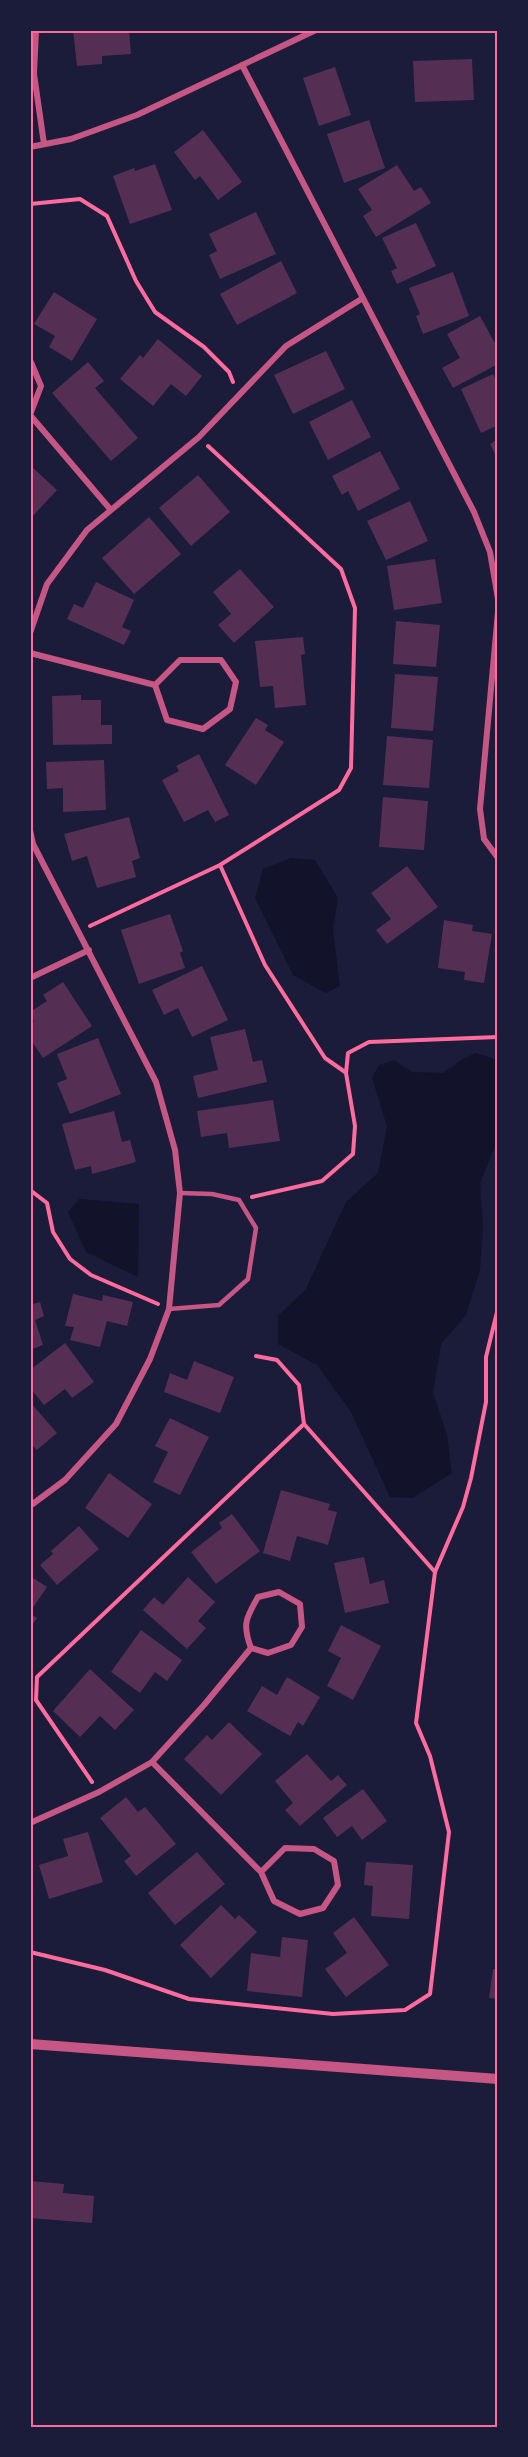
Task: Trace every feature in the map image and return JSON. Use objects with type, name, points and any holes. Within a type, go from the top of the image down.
[{"type":"street","points":[[36,30],[34,74],[44,144]]},
{"type":"street","points":[[30,147],[71,139],[137,115],[316,30]]},
{"type":"street","points":[[242,65],[474,512],[490,552],[498,599]]},
{"type":"street","points":[[30,633],[47,584],[87,530],[199,437],[286,346],[363,298]]},
{"type":"street","points":[[30,360],[41,386],[30,415],[110,509]]},
{"type":"street","points":[[498,612],[480,809],[484,839],[498,858]]},
{"type":"street","points":[[30,653],[155,685]]},
{"type":"street","points":[[180,660],[220,660],[236,682],[230,709],[203,729],[167,720],[155,685],[180,660]]},
{"type":"street","points":[[30,830],[33,844],[156,1082],[175,1150],[180,1193],[169,1309],[150,1359],[116,1424],[65,1480],[30,1506]]},
{"type":"street","points":[[30,978],[89,950]]},
{"type":"street","points":[[279,1592],[300,1604],[302,1627],[291,1645],[268,1653],[251,1648],[245,1630],[248,1616],[258,1597],[279,1592]]},
{"type":"street","points":[[30,1823],[99,1792],[152,1762],[204,1705],[251,1648]]},
{"type":"street","points":[[152,1762],[261,1872],[274,1901],[300,1914],[322,1908],[338,1885],[334,1861],[314,1849],[285,1848],[261,1872]]},
{"type":"street","points":[[30,2043],[498,2079]]},
{"type":"lane","points":[[169,1309],[219,1305],[248,1279],[256,1228],[239,1200],[212,1194],[180,1193]]},
{"type":"path","points":[[30,204],[80,199],[107,216],[136,281],[155,312],[204,347],[229,372],[237,397]]},
{"type":"path","points":[[79,931],[220,865],[339,790],[351,768],[355,608],[340,569],[199,437]]},
{"type":"path","points":[[220,865],[266,965],[325,1058],[346,1073]]},
{"type":"path","points":[[239,1200],[322,1181],[353,1154],[355,1126],[346,1073],[348,1053],[369,1042],[498,1037]]},
{"type":"path","points":[[30,1190],[47,1203],[53,1232],[70,1259],[91,1275],[169,1309]]},
{"type":"path","points":[[30,1952],[105,1970],[189,1999],[222,2003],[333,2014],[405,2010],[430,1994],[449,1832],[430,1756],[416,1723],[435,1572],[463,1508],[471,1478],[486,1402],[486,1357],[498,1308]]},
{"type":"path","points":[[256,1356],[277,1360],[299,1385],[304,1424],[435,1572]]},
{"type":"path","points":[[99,1792],[36,1701],[37,1677],[304,1424]]},
{"type":"shaded area","points":[[291,858],[315,860],[338,898],[333,930],[340,986],[326,993],[293,975],[255,898],[263,869]]},
{"type":"shaded area","points":[[476,1053],[498,1060],[498,1139],[480,1183],[483,1227],[480,1270],[466,1315],[441,1344],[433,1392],[447,1435],[452,1473],[413,1498],[390,1497],[351,1412],[317,1365],[278,1344],[278,1316],[306,1289],[346,1202],[378,1173],[387,1126],[372,1078],[379,1065],[394,1060],[412,1072],[443,1073]]},
{"type":"shaded area","points":[[79,1199],[139,1204],[138,1277],[86,1252],[68,1212]]},
{"type":"building","points":[[73,30],[129,30],[131,54],[102,56],[102,64],[77,66]]},
{"type":"building","points":[[472,59],[474,100],[415,102],[413,61]]},
{"type":"building","points":[[335,67],[351,115],[319,126],[303,78]]},
{"type":"building","points":[[369,120],[385,168],[344,183],[327,134]]},
{"type":"building","points":[[203,130],[242,182],[218,200],[200,176],[195,180],[174,152]]},
{"type":"building","points":[[155,164],[172,210],[130,224],[113,176],[134,168],[135,171]]},
{"type":"building","points":[[397,165],[414,191],[421,187],[431,203],[376,237],[363,216],[372,210],[358,189]]},
{"type":"building","points":[[256,212],[276,254],[220,279],[209,255],[217,251],[209,234]]},
{"type":"building","points":[[416,223],[436,266],[397,284],[391,271],[397,268],[382,238]]},
{"type":"building","points":[[281,261],[297,293],[237,325],[220,294]]},
{"type":"building","points":[[453,272],[469,316],[423,334],[416,316],[420,314],[409,288]]},
{"type":"building","points":[[54,292],[97,319],[72,361],[49,347],[55,336],[34,324]]},
{"type":"building","points":[[480,316],[498,349],[498,364],[453,388],[442,368],[460,358],[447,334]]},
{"type":"building","points":[[158,339],[202,376],[186,396],[171,384],[153,406],[120,379],[140,355],[143,358]]},
{"type":"building","points":[[326,351],[345,389],[293,414],[274,375]]},
{"type":"building","points":[[88,362],[104,381],[95,388],[138,438],[111,461],[52,393]]},
{"type":"building","points":[[493,374],[498,384],[498,425],[481,433],[461,389]]},
{"type":"building","points":[[352,400],[371,437],[328,460],[309,422]]},
{"type":"building","points":[[498,439],[498,460],[490,444]]},
{"type":"building","points":[[380,451],[400,489],[358,511],[348,491],[342,495],[332,476]]},
{"type":"building","points":[[30,465],[57,490],[30,519]]},
{"type":"building","points":[[198,475],[230,512],[191,546],[159,508]]},
{"type":"building","points":[[410,501],[428,541],[386,560],[367,521]]},
{"type":"building","points":[[149,517],[181,554],[134,594],[102,558]]},
{"type":"building","points":[[435,559],[442,603],[394,610],[387,566]]},
{"type":"building","points":[[240,569],[274,607],[234,643],[218,625],[231,614],[213,592]]},
{"type":"building","points":[[96,582],[134,600],[122,627],[131,631],[124,645],[67,619],[74,604],[83,608]]},
{"type":"building","points":[[396,621],[440,625],[436,667],[393,664]]},
{"type":"building","points":[[303,637],[305,654],[301,655],[306,705],[275,708],[273,686],[260,687],[255,641]]},
{"type":"building","points":[[395,674],[438,677],[433,731],[391,728]]},
{"type":"building","points":[[81,695],[81,700],[101,700],[101,725],[112,725],[112,744],[53,745],[52,696]]},
{"type":"building","points":[[256,718],[268,725],[265,730],[284,742],[256,785],[225,765]]},
{"type":"building","points":[[387,736],[433,740],[429,788],[383,785]]},
{"type":"building","points":[[199,754],[229,815],[215,822],[208,810],[184,822],[162,780],[179,771],[176,766]]},
{"type":"building","points":[[104,760],[106,810],[63,812],[63,788],[47,789],[46,762]]},
{"type":"building","points":[[383,797],[428,801],[424,850],[379,847]]},
{"type":"building","points":[[129,817],[140,858],[132,861],[136,877],[97,888],[87,856],[72,861],[64,834]]},
{"type":"building","points":[[407,866],[438,907],[387,944],[376,930],[391,919],[371,893]]},
{"type":"building","points":[[170,914],[183,951],[180,953],[185,968],[139,984],[121,930]]},
{"type":"building","points":[[444,920],[473,925],[472,931],[492,934],[484,983],[464,980],[465,972],[438,968]]},
{"type":"building","points":[[202,966],[228,1020],[192,1037],[178,1008],[164,1015],[152,990]]},
{"type":"building","points":[[63,982],[92,1026],[43,1058],[30,1039],[30,1024],[34,1022],[30,1012],[47,1001],[43,995]]},
{"type":"building","points":[[245,1029],[253,1062],[262,1060],[267,1082],[198,1098],[193,1076],[218,1070],[210,1037]]},
{"type":"building","points":[[98,1038],[121,1094],[70,1114],[57,1083],[67,1079],[57,1054]]},
{"type":"building","points":[[273,1100],[280,1141],[229,1148],[227,1133],[201,1137],[197,1111]]},
{"type":"building","points":[[114,1111],[122,1142],[130,1140],[136,1162],[92,1174],[91,1166],[75,1170],[62,1124]]},
{"type":"building","points":[[73,1294],[102,1301],[103,1295],[133,1302],[127,1326],[107,1321],[100,1347],[70,1340],[74,1327],[65,1326]]},
{"type":"building","points":[[40,1302],[44,1316],[35,1320],[43,1345],[30,1350],[30,1305]]},
{"type":"building","points":[[65,1343],[94,1382],[72,1398],[65,1389],[44,1405],[30,1388],[30,1370]]},
{"type":"building","points":[[194,1361],[234,1377],[220,1413],[164,1392],[170,1373],[187,1380]]},
{"type":"building","points":[[30,1402],[57,1433],[37,1450],[30,1443]]},
{"type":"building","points":[[170,1418],[209,1437],[180,1495],[153,1482],[168,1452],[155,1446]]},
{"type":"building","points":[[109,1473],[152,1504],[128,1538],[85,1508]]},
{"type":"building","points":[[281,1490],[330,1504],[328,1510],[337,1512],[328,1545],[297,1536],[290,1561],[263,1553]]},
{"type":"building","points":[[232,1514],[260,1551],[216,1584],[191,1552],[222,1528],[219,1523]]},
{"type":"building","points":[[79,1526],[99,1549],[57,1585],[40,1565],[53,1554],[51,1551]]},
{"type":"building","points":[[364,1557],[370,1584],[384,1580],[389,1603],[345,1613],[334,1563]]},
{"type":"building","points":[[30,1576],[47,1587],[30,1612]]},
{"type":"building","points":[[188,1577],[215,1602],[198,1621],[206,1628],[187,1649],[143,1610],[154,1597],[163,1605]]},
{"type":"building","points":[[30,1614],[37,1618],[30,1628]]},
{"type":"building","points":[[341,1625],[381,1646],[353,1700],[327,1686],[341,1658],[328,1651]]},
{"type":"building","points":[[141,1630],[182,1660],[167,1681],[155,1672],[140,1693],[111,1672]]},
{"type":"building","points":[[90,1669],[134,1710],[115,1730],[100,1716],[80,1737],[53,1711]]},
{"type":"building","points":[[287,1677],[320,1697],[303,1726],[298,1722],[290,1736],[247,1711],[262,1686],[277,1695]]},
{"type":"building","points":[[229,1722],[262,1754],[221,1795],[184,1759],[207,1735],[212,1740]]},
{"type":"building","points":[[307,1754],[331,1781],[338,1775],[347,1785],[300,1826],[285,1810],[293,1803],[275,1781]]},
{"type":"building","points":[[363,1789],[387,1821],[362,1840],[352,1826],[337,1837],[323,1818]]},
{"type":"building","points":[[126,1797],[138,1812],[145,1807],[176,1844],[136,1876],[124,1861],[131,1856],[100,1818]]},
{"type":"building","points":[[88,1832],[103,1882],[49,1899],[39,1865],[68,1856],[63,1839]]},
{"type":"building","points":[[197,1852],[225,1884],[175,1925],[148,1893]]},
{"type":"building","points":[[366,1862],[413,1865],[409,1919],[371,1916],[373,1886],[364,1885]]},
{"type":"building","points":[[221,1905],[235,1919],[239,1915],[257,1932],[211,1978],[180,1945]]},
{"type":"building","points":[[354,1917],[389,1965],[346,1997],[325,1969],[347,1953],[333,1933]]},
{"type":"building","points":[[282,1937],[308,1940],[302,1997],[247,1991],[251,1953],[280,1957]]},
{"type":"building","points":[[493,1969],[498,1969],[498,1999],[489,1998]]},
{"type":"building","points":[[30,2181],[64,2184],[63,2193],[94,2196],[92,2223],[30,2218]]}]
